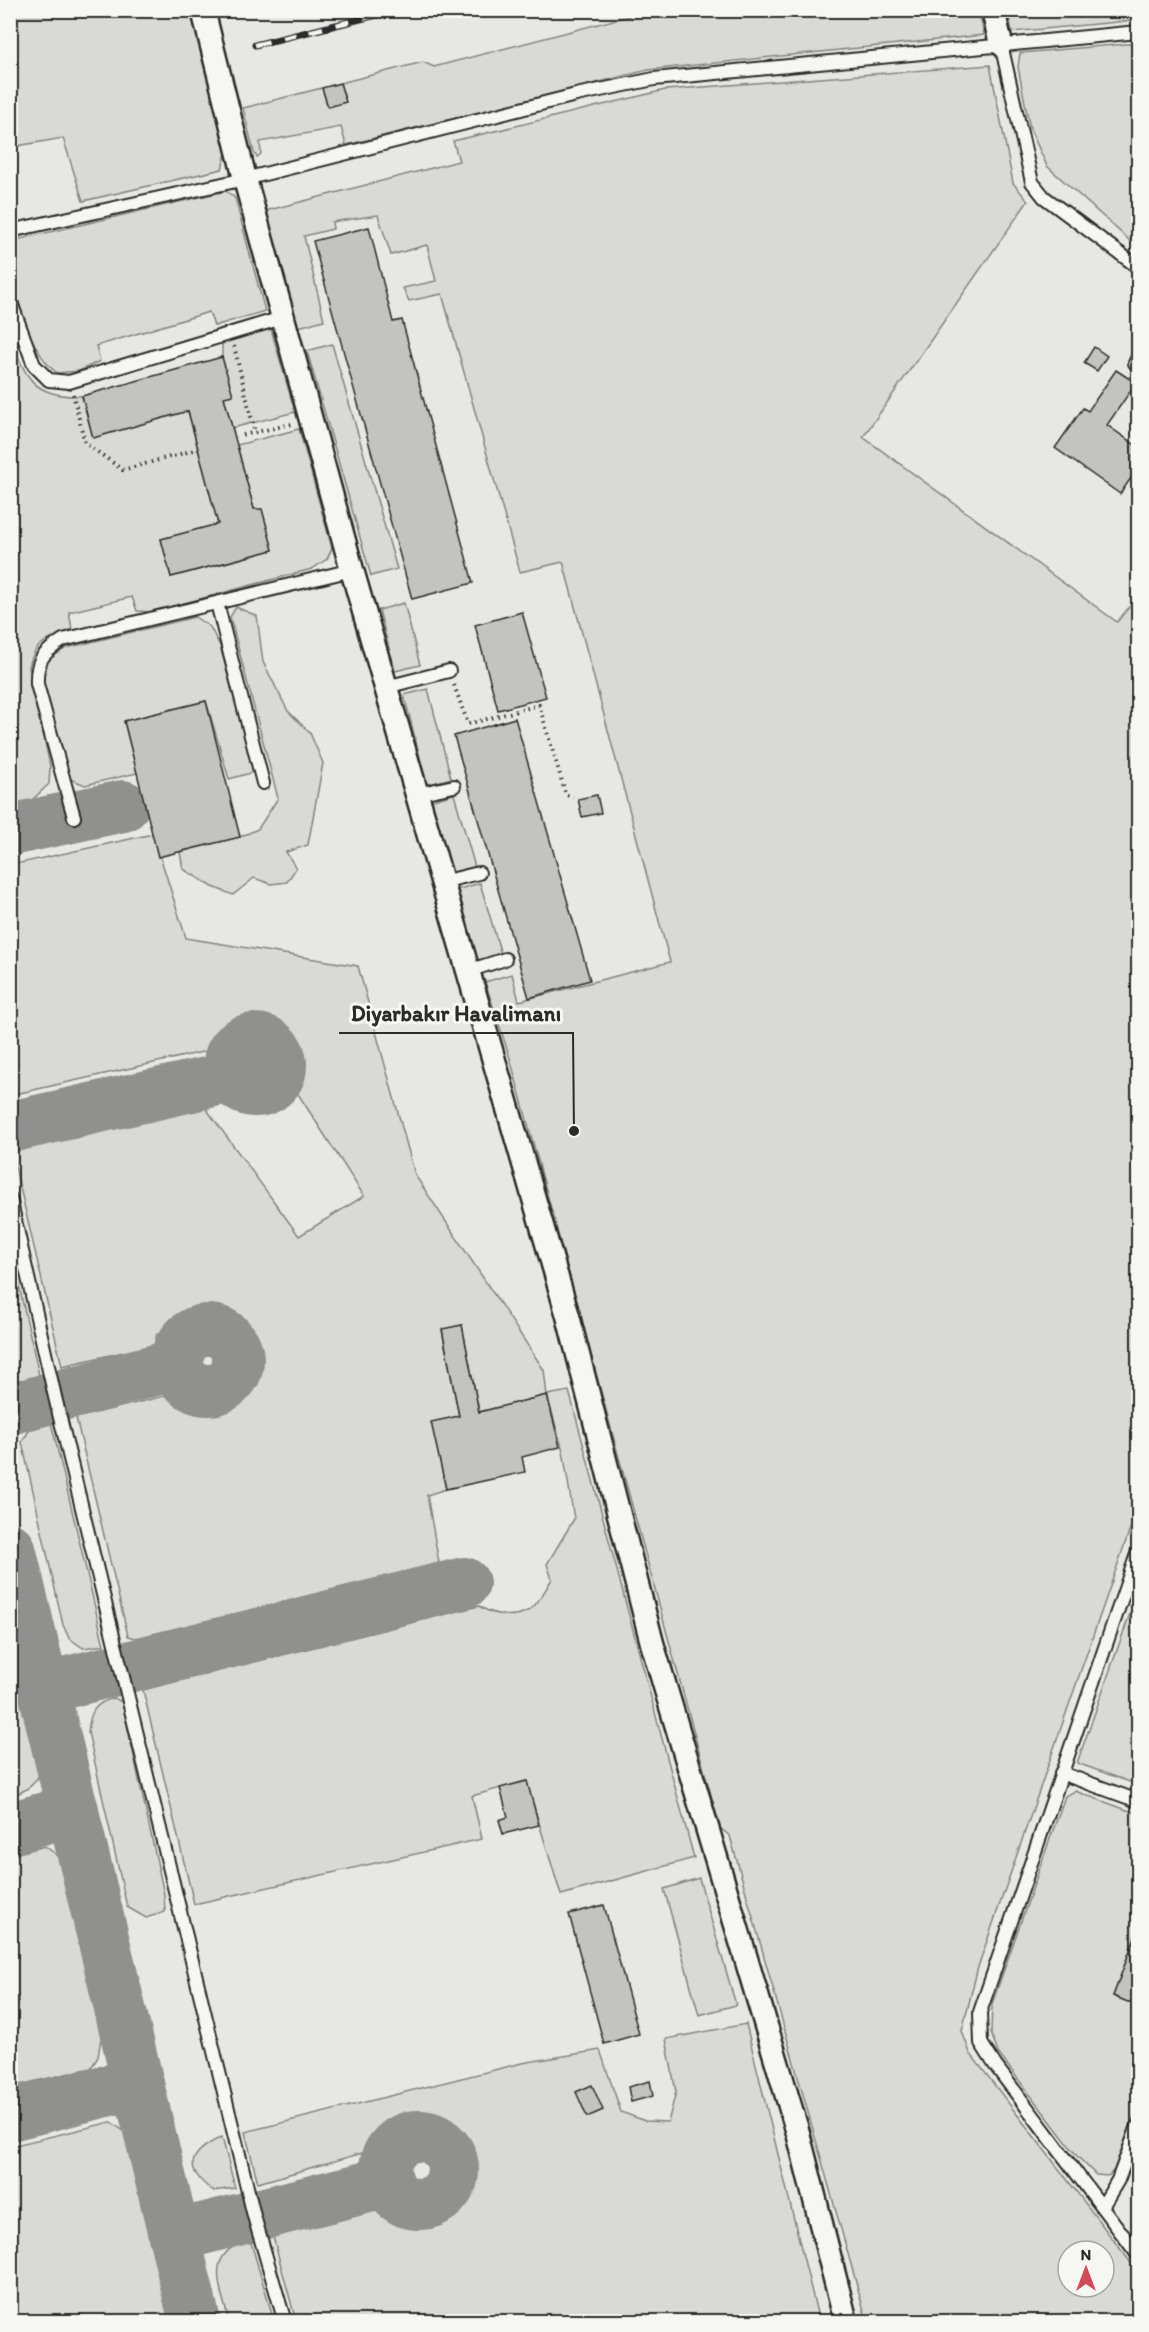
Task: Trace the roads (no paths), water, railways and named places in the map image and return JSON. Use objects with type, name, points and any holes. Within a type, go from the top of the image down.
[{"type":"street","points":[[203,10],[245,179],[310,419],[568,1316],[652,1643],[798,2133],[846,2322]]},
{"type":"street","points":[[993,10],[1001,44]]},
{"type":"lane","points":[[10,231],[245,179],[576,95],[654,79],[1138,32]]},
{"type":"lane","points":[[1001,44],[1032,182],[1044,197],[1138,267]]},
{"type":"lane","points":[[10,300],[34,365],[49,380],[69,382],[282,318]]},
{"type":"lane","points":[[74,817],[37,684],[36,666],[43,653],[63,640],[352,570]]},
{"type":"lane","points":[[217,603],[263,783]]},
{"type":"lane","points":[[386,687],[448,671]]},
{"type":"lane","points":[[417,794],[454,786]]},
{"type":"lane","points":[[442,882],[479,873]]},
{"type":"lane","points":[[468,971],[505,959]]},
{"type":"lane","points":[[10,1198],[61,1420],[246,2181],[285,2322]]},
{"type":"lane","points":[[1138,1551],[988,1983],[980,2012],[981,2043],[1138,2254]]},
{"type":"lane","points":[[1061,1773],[1138,1801]]},
{"type":"lane","points":[[1102,2207],[1118,2180],[1138,2126]]},
{"type":"railway","points":[[255,45],[397,10]]},
{"type":"place","name":"Diyarbakır Havalimanı","points":[[574,1131]]}]
